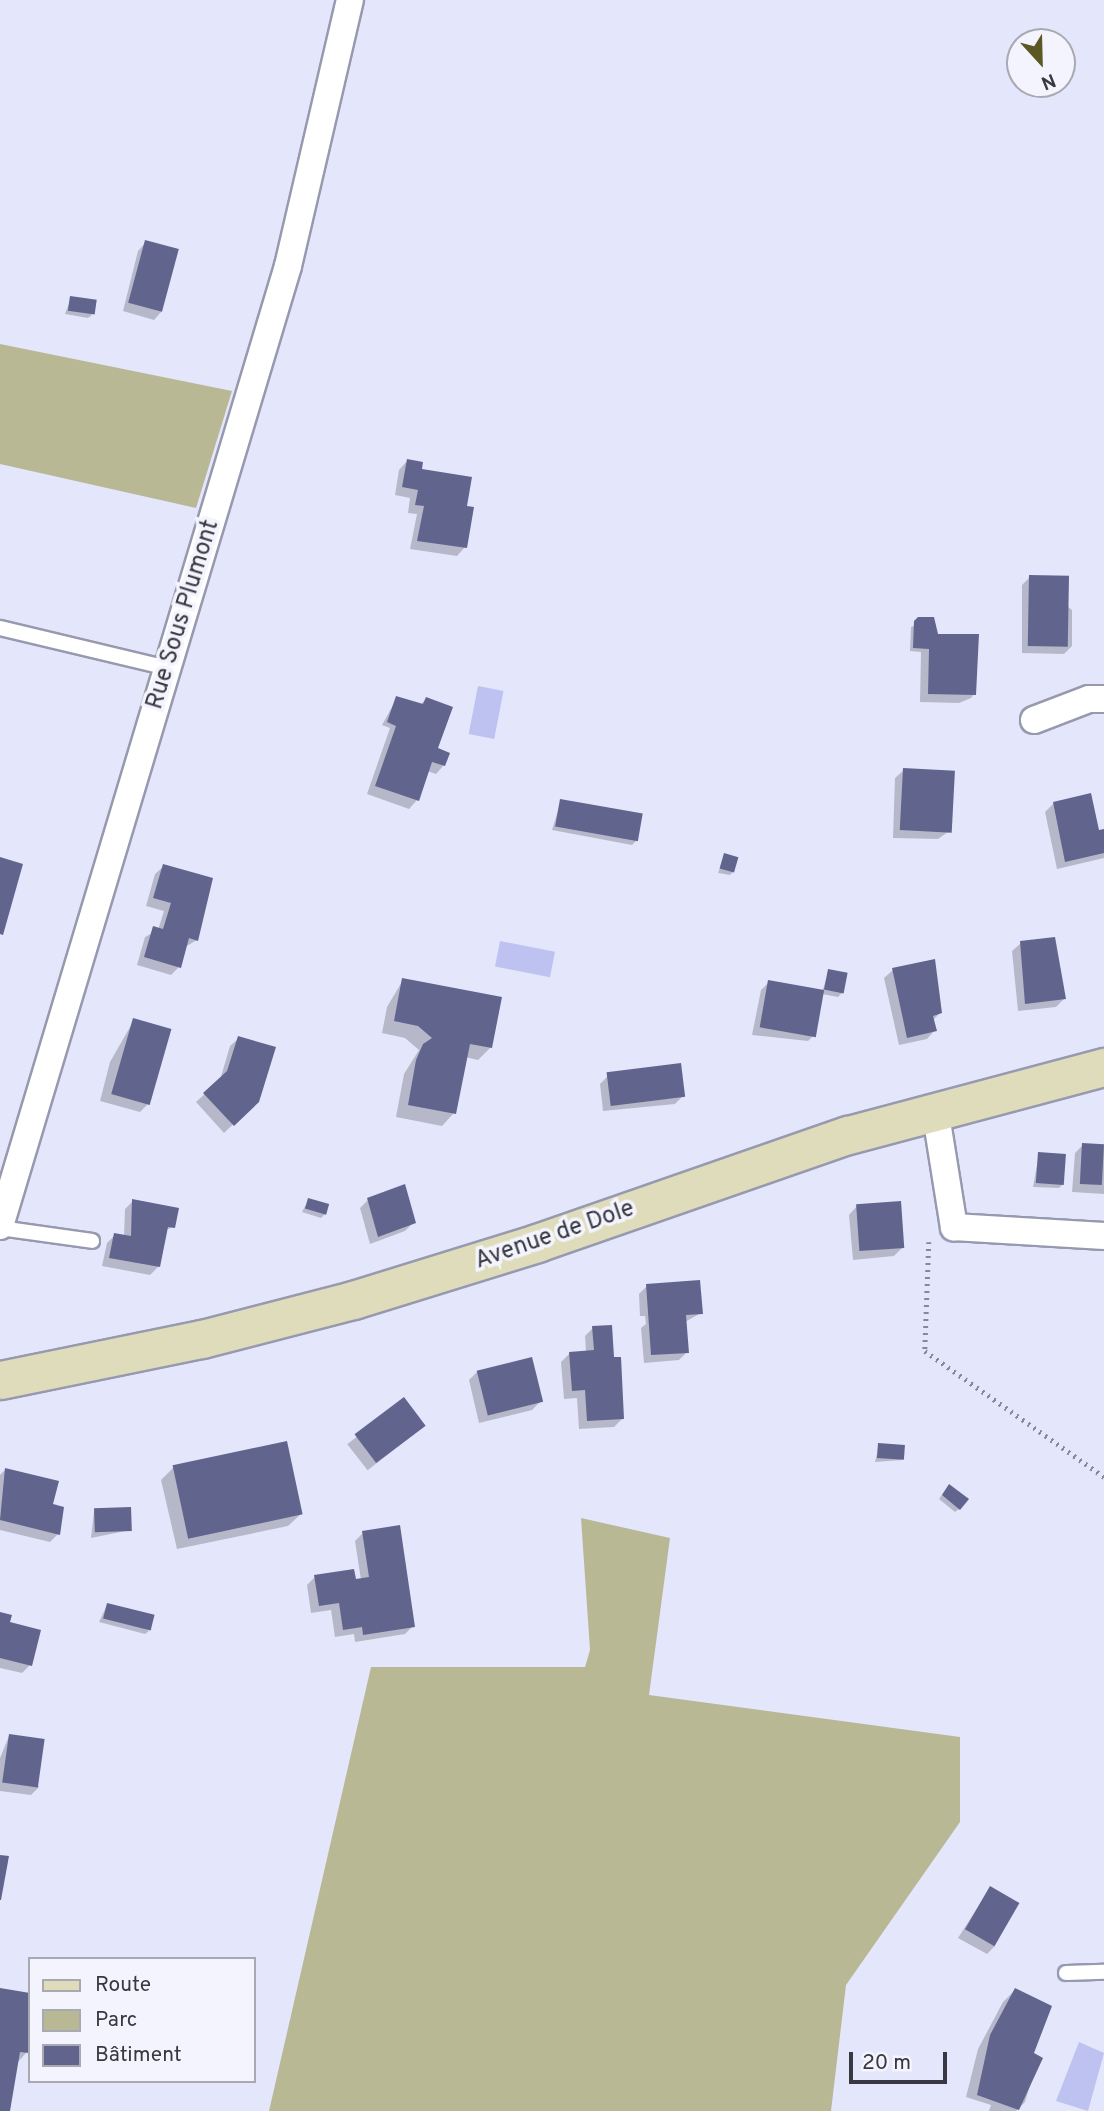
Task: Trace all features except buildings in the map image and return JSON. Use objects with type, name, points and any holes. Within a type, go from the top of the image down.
[{"type":"main road","name":"Avenue de Dole","points":[[0,1380],[202,1339],[416,1282],[936,1109],[1104,1067]]},
{"type":"street","name":"Rue Sous Plumont","points":[[0,1227],[288,267],[350,0]]},
{"type":"street","points":[[1034,720],[1088,699],[1104,699]]},
{"type":"street","points":[[936,1109],[954,1227],[1104,1236]]},
{"type":"lane","points":[[0,628],[168,668]]},
{"type":"lane","points":[[0,1227],[92,1241]]},
{"type":"lane","points":[[1066,1973],[1104,1972]]},
{"type":"path","points":[[930,1230],[925,1351],[1104,1477]]},
{"type":"green space","points":[[0,344],[232,391],[196,508],[0,464]]},
{"type":"green space","points":[[581,1518],[670,1538],[649,1695],[960,1737],[960,1822],[846,1985],[831,2111],[269,2111],[371,1667],[585,1667],[590,1650]]},
{"type":"water","points":[[478,686],[504,691],[494,739],[469,734]]},
{"type":"water","points":[[500,941],[555,952],[550,977],[495,967]]},
{"type":"water","points":[[1079,2042],[1104,2053],[1088,2111],[1056,2101]]}]
